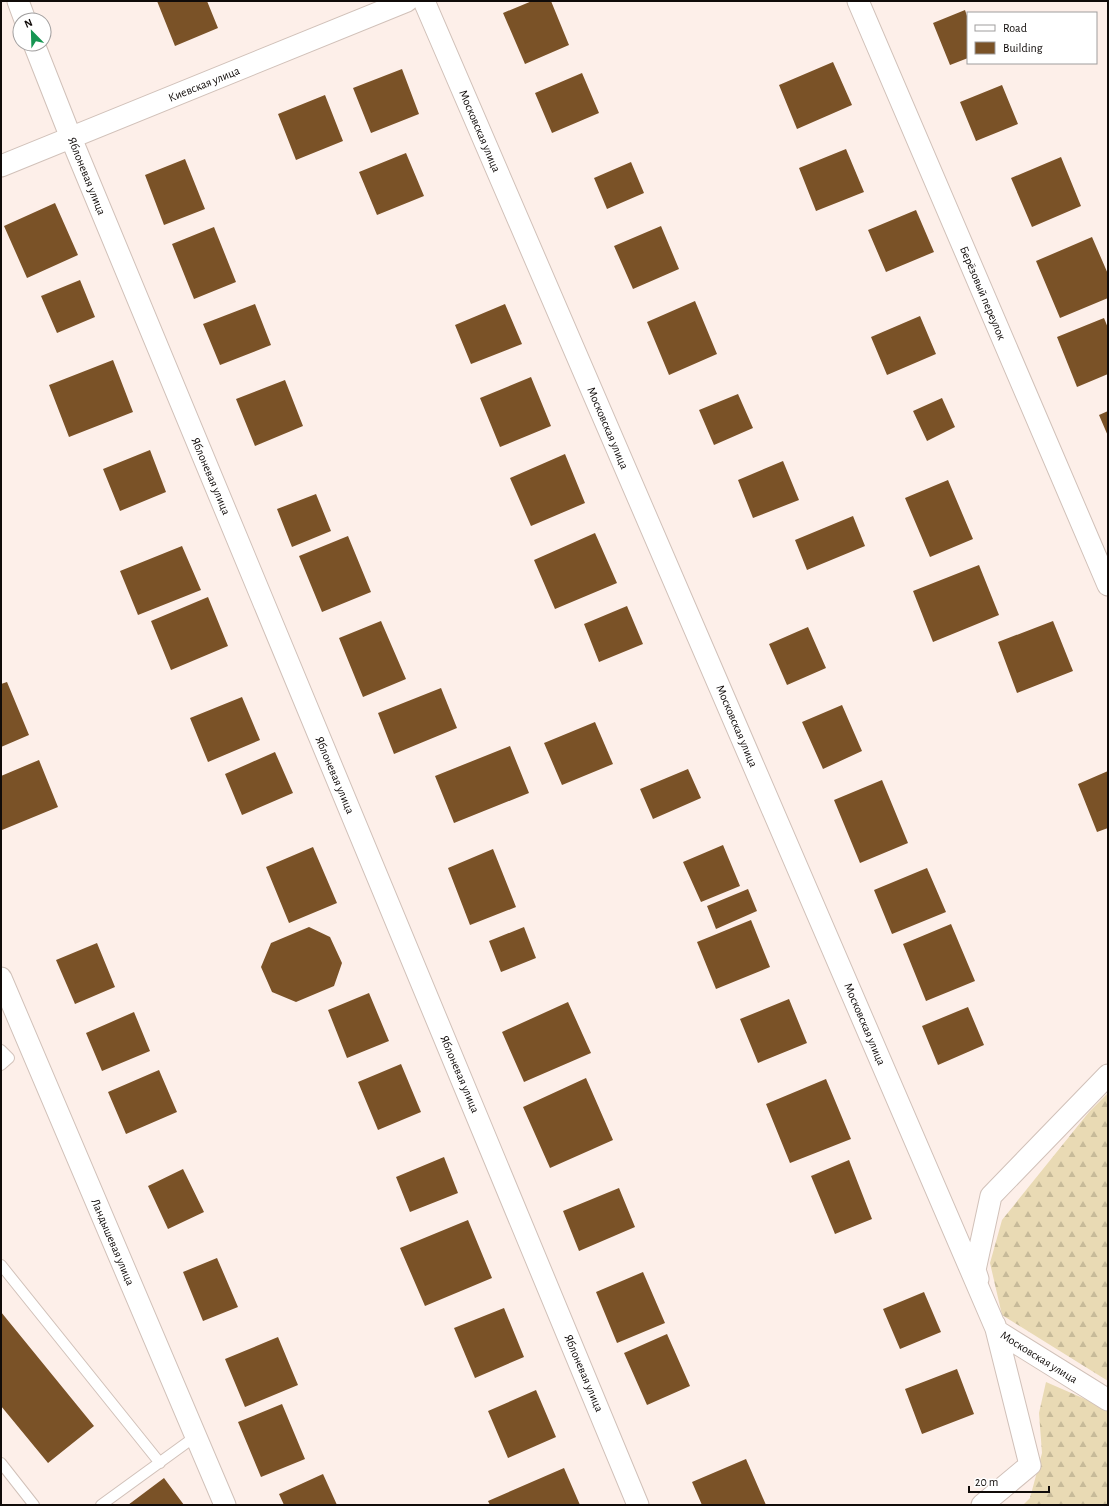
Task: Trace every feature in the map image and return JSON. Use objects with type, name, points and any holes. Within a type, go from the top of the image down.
[{"type":"street","points":[[18,1],[22,12]]},
{"type":"street","name":"Киевская улица","points":[[1,166],[407,1]]},
{"type":"street","name":"Московская улица","points":[[424,1],[997,1331],[1108,1400]]},
{"type":"street","name":"Берёзовый переулок","points":[[858,1],[1108,585]]},
{"type":"street","name":"Яблоневая улица","points":[[37,52],[638,1505]]},
{"type":"street","name":"Ландышевая улица","points":[[1,978],[225,1505]]},
{"type":"street","points":[[982,1505],[1030,1465],[997,1331],[975,1270],[991,1196],[1108,1075]]},
{"type":"lane","points":[[1,1050],[8,1058],[1,1065]]},
{"type":"lane","points":[[1,1265],[160,1463]]},
{"type":"lane","points":[[101,1505],[196,1436]]},
{"type":"lane","points":[[1,1463],[34,1505]]},
{"type":"green space","points":[[1108,1093],[1108,1381],[1002,1315],[990,1263],[1002,1220],[1089,1112]]},
{"type":"green space","points":[[1046,1382],[1108,1409],[1108,1505],[1023,1505],[1030,1498],[1042,1453],[1039,1413]]},
{"type":"building","points":[[157,1],[207,1],[218,28],[175,46]]},
{"type":"building","points":[[532,1],[551,1],[569,45],[525,64],[503,13]]},
{"type":"building","points":[[965,10],[967,16],[967,58],[950,65],[933,23]]},
{"type":"building","points":[[833,62],[852,105],[797,129],[779,85]]},
{"type":"building","points":[[402,69],[419,114],[371,133],[353,88]]},
{"type":"building","points":[[582,73],[599,113],[552,133],[535,93]]},
{"type":"building","points":[[1002,85],[1018,124],[976,141],[960,102]]},
{"type":"building","points":[[325,95],[343,141],[296,160],[278,114]]},
{"type":"building","points":[[846,149],[864,192],[816,211],[799,168]]},
{"type":"building","points":[[406,153],[424,196],[377,215],[359,172]]},
{"type":"building","points":[[1061,157],[1081,206],[1032,227],[1011,178]]},
{"type":"building","points":[[185,159],[205,209],[164,225],[145,175]]},
{"type":"building","points":[[631,162],[644,193],[607,209],[594,178]]},
{"type":"building","points":[[55,203],[78,255],[27,278],[4,226]]},
{"type":"building","points":[[916,210],[934,252],[886,272],[868,230]]},
{"type":"building","points":[[661,226],[679,269],[633,289],[614,246]]},
{"type":"building","points":[[214,227],[236,282],[194,299],[172,244]]},
{"type":"building","points":[[1092,237],[1108,274],[1108,298],[1060,318],[1036,261]]},
{"type":"building","points":[[80,280],[95,317],[57,333],[41,296]]},
{"type":"building","points":[[695,301],[717,354],[669,375],[647,322]]},
{"type":"building","points":[[255,304],[271,345],[220,365],[203,324]]},
{"type":"building","points":[[505,304],[522,344],[471,364],[455,325]]},
{"type":"building","points":[[920,316],[936,354],[887,375],[871,337]]},
{"type":"building","points":[[1104,318],[1108,328],[1108,374],[1077,387],[1057,337]]},
{"type":"building","points":[[113,360],[133,412],[69,437],[49,385]]},
{"type":"building","points":[[531,377],[551,426],[500,447],[480,398]]},
{"type":"building","points":[[285,380],[303,426],[255,446],[236,399]]},
{"type":"building","points":[[738,394],[753,428],[714,445],[699,410]]},
{"type":"building","points":[[942,398],[955,427],[927,441],[913,411]]},
{"type":"building","points":[[1108,411],[1108,436],[1099,415]]},
{"type":"building","points":[[150,450],[166,492],[120,511],[103,469]]},
{"type":"building","points":[[565,454],[585,503],[531,526],[510,478]]},
{"type":"building","points":[[783,461],[799,500],[753,518],[738,480]]},
{"type":"building","points":[[948,480],[973,539],[930,557],[905,498]]},
{"type":"building","points":[[316,494],[331,531],[292,547],[277,509]]},
{"type":"building","points":[[853,516],[865,546],[807,570],[795,540]]},
{"type":"building","points":[[595,533],[617,583],[555,609],[534,560]]},
{"type":"building","points":[[348,536],[371,592],[322,612],[299,556]]},
{"type":"building","points":[[182,546],[201,590],[138,615],[120,571]]},
{"type":"building","points":[[979,565],[999,615],[933,642],[913,591]]},
{"type":"building","points":[[208,597],[228,646],[171,670],[151,621]]},
{"type":"building","points":[[627,606],[643,644],[599,662],[584,624]]},
{"type":"building","points":[[381,621],[406,679],[363,697],[339,638]]},
{"type":"building","points":[[1053,621],[1073,671],[1017,693],[998,642]]},
{"type":"building","points":[[808,627],[826,668],[787,685],[769,644]]},
{"type":"building","points":[[7,682],[29,735],[1,747],[1,684]]},
{"type":"building","points":[[441,688],[457,728],[394,754],[378,713]]},
{"type":"building","points":[[242,697],[260,740],[208,762],[190,718]]},
{"type":"building","points":[[842,705],[862,751],[823,769],[802,722]]},
{"type":"building","points":[[595,722],[613,764],[562,785],[544,743]]},
{"type":"building","points":[[510,746],[529,793],[454,823],[435,776]]},
{"type":"building","points":[[275,752],[293,793],[242,815],[225,774]]},
{"type":"building","points":[[39,760],[58,807],[2,830],[1,776]]},
{"type":"building","points":[[688,769],[701,798],[653,819],[640,789]]},
{"type":"building","points":[[1108,771],[1108,828],[1097,832],[1078,784]]},
{"type":"building","points":[[882,780],[908,843],[860,863],[834,800]]},
{"type":"building","points":[[723,845],[740,886],[701,902],[683,862]]},
{"type":"building","points":[[313,847],[337,903],[289,923],[266,867]]},
{"type":"building","points":[[493,849],[516,907],[470,925],[448,868]]},
{"type":"building","points":[[927,868],[946,912],[892,934],[874,890]]},
{"type":"building","points":[[748,889],[757,911],[716,929],[707,906]]},
{"type":"building","points":[[751,920],[770,967],[716,989],[697,942]]},
{"type":"building","points":[[951,924],[975,981],[926,1001],[903,944]]},
{"type":"building","points":[[309,927],[330,937],[342,963],[334,986],[296,1002],[272,992],[261,967],[271,943]]},
{"type":"building","points":[[524,927],[536,958],[501,972],[489,941]]},
{"type":"building","points":[[97,943],[115,987],[75,1004],[56,960]]},
{"type":"building","points":[[369,993],[389,1041],[347,1058],[328,1010]]},
{"type":"building","points":[[789,999],[807,1043],[758,1063],[740,1019]]},
{"type":"building","points":[[568,1002],[591,1053],[524,1082],[502,1032]]},
{"type":"building","points":[[968,1007],[984,1045],[938,1065],[922,1026]]},
{"type":"building","points":[[134,1012],[150,1051],[102,1071],[86,1033]]},
{"type":"building","points":[[401,1064],[421,1112],[378,1130],[358,1082]]},
{"type":"building","points":[[159,1070],[177,1112],[126,1134],[108,1092]]},
{"type":"building","points":[[586,1078],[613,1140],[550,1168],[523,1107]]},
{"type":"building","points":[[826,1079],[851,1139],[790,1163],[766,1104]]},
{"type":"building","points":[[444,1157],[458,1193],[410,1212],[396,1177]]},
{"type":"building","points":[[849,1160],[872,1219],[835,1234],[811,1176]]},
{"type":"building","points":[[183,1169],[204,1212],[168,1229],[148,1186]]},
{"type":"building","points":[[619,1188],[635,1227],[579,1251],[563,1211]]},
{"type":"building","points":[[468,1220],[492,1278],[425,1306],[400,1248]]},
{"type":"building","points":[[217,1258],[238,1307],[203,1321],[183,1272]]},
{"type":"building","points":[[643,1272],[665,1323],[617,1343],[596,1292]]},
{"type":"building","points":[[924,1292],[941,1332],[900,1349],[883,1309]]},
{"type":"building","points":[[504,1308],[524,1357],[475,1378],[454,1328]]},
{"type":"building","points":[[1,1312],[94,1426],[48,1463],[1,1406]]},
{"type":"building","points":[[667,1334],[690,1386],[647,1405],[624,1353]]},
{"type":"building","points":[[278,1337],[298,1385],[245,1407],[225,1359]]},
{"type":"building","points":[[957,1369],[974,1414],[922,1434],[905,1389]]},
{"type":"building","points":[[536,1390],[556,1437],[508,1458],[488,1411]]},
{"type":"building","points":[[282,1404],[305,1459],[261,1477],[238,1422]]},
{"type":"building","points":[[746,1459],[766,1505],[702,1505],[692,1482]]},
{"type":"building","points":[[564,1468],[580,1505],[490,1505],[488,1501]]},
{"type":"building","points":[[323,1474],[337,1505],[284,1505],[279,1494]]},
{"type":"building","points":[[164,1478],[184,1505],[128,1505]]}]
